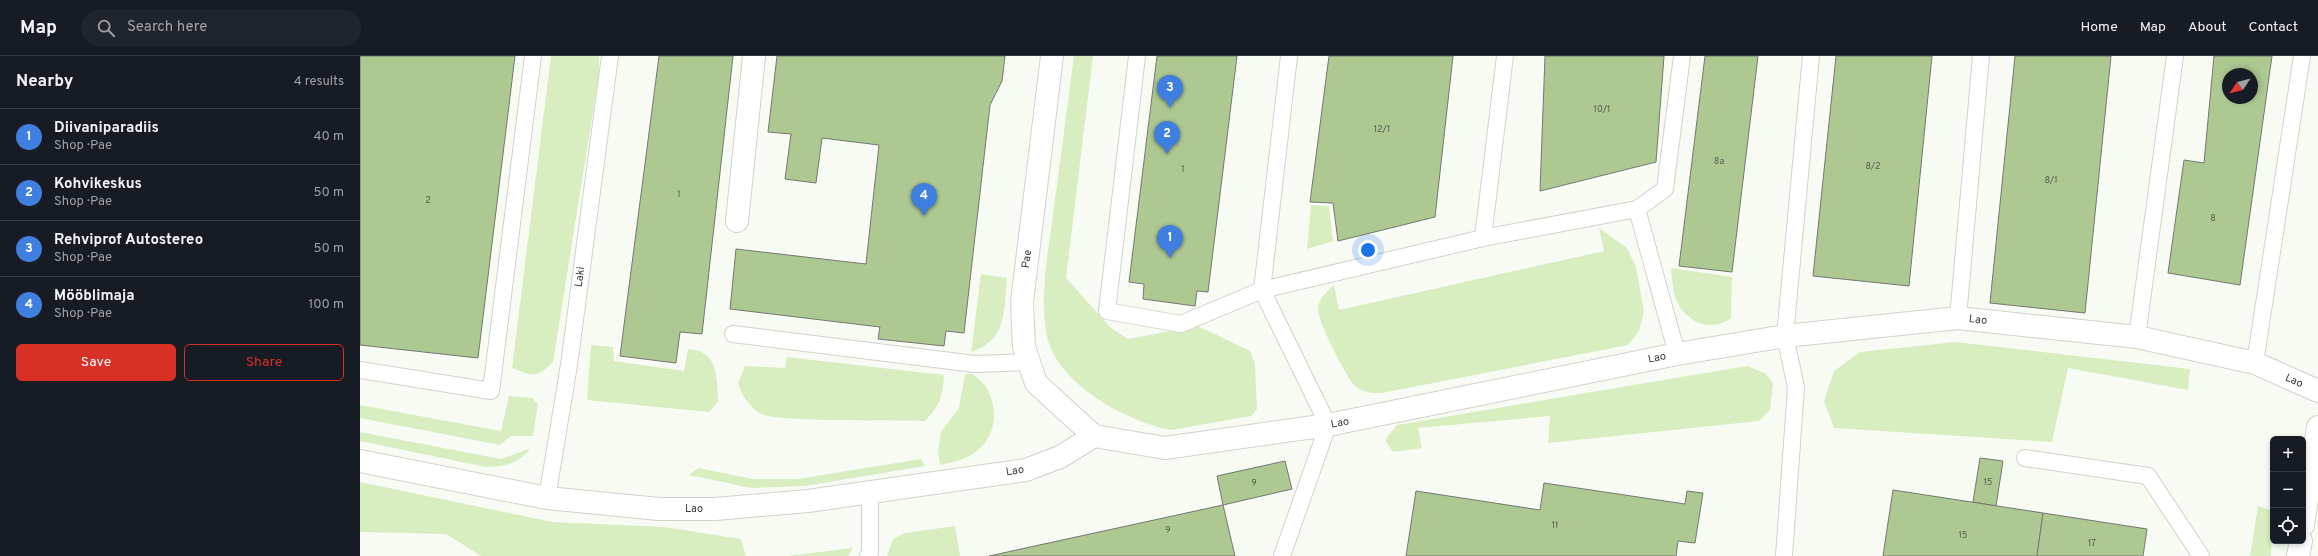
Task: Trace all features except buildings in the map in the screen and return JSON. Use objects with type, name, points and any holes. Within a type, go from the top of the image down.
[{"type":"street","points":[[737,221],[754,56]]},
{"type":"street","name":"Pae","points":[[1052,56],[1022,302],[1024,347],[1036,382],[1094,436]]},
{"type":"street","name":"Lao","points":[[360,461],[547,498],[659,509],[715,509],[808,501],[1026,470],[1060,457],[1094,436],[1166,448],[1328,426],[1677,354],[1786,336],[1958,318],[2137,337],[2255,363],[2318,391]]},
{"type":"street","points":[[2306,508],[2318,427]]},
{"type":"street","points":[[2298,556],[2300,544]]},
{"type":"lane","points":[[360,370],[491,391],[533,56]]},
{"type":"lane","name":"Laki","points":[[547,498],[569,365],[610,56]]},
{"type":"lane","points":[[1137,56],[1107,312],[1181,324],[1262,290],[1483,238],[1636,209],[1665,189],[1682,56]]},
{"type":"lane","points":[[1282,556],[1328,426],[1262,290],[1289,56]]},
{"type":"lane","points":[[1483,238],[1505,56]]},
{"type":"lane","points":[[1784,556],[1796,387],[1786,336],[1811,56]]},
{"type":"lane","points":[[1958,318],[1981,56]]},
{"type":"lane","points":[[2137,337],[2175,56]]},
{"type":"lane","points":[[2255,363],[2302,56]]},
{"type":"lane","points":[[1636,209],[1677,354]]},
{"type":"lane","points":[[733,334],[975,364],[1029,362]]},
{"type":"lane","points":[[2025,458],[2148,476],[2201,556]]},
{"type":"lane","points":[[868,556],[870,552],[870,492]]},
{"type":"green space","points":[[551,56],[599,56],[599,74],[553,362],[542,371],[530,374],[512,368]]},
{"type":"green space","points":[[1074,56],[1093,56],[1066,278],[1111,328],[1128,339],[1198,326],[1250,351],[1255,364],[1257,409],[1251,416],[1171,430],[1153,426],[1134,419],[1096,398],[1064,369],[1053,353],[1047,336],[1045,321],[1045,276]]},
{"type":"green space","points":[[1311,205],[1329,206],[1333,241],[1307,249]]},
{"type":"green space","points":[[1599,228],[1627,248],[1636,267],[1644,312],[1639,331],[1628,345],[1382,393],[1374,393],[1363,391],[1354,385],[1338,359],[1326,334],[1318,307],[1320,300],[1334,285],[1339,310],[1604,251]]},
{"type":"green space","points":[[1671,268],[1732,277],[1731,318],[1723,323],[1706,325],[1690,318],[1679,305],[1675,296]]},
{"type":"green space","points":[[981,274],[1007,278],[1004,313],[997,332],[991,340],[983,347],[971,352]]},
{"type":"green space","points":[[1955,342],[2190,369],[2188,390],[2068,368],[2052,442],[1834,428],[1824,401],[1834,371],[1860,352]]},
{"type":"green space","points":[[591,345],[613,347],[614,361],[684,371],[688,349],[698,351],[706,355],[711,360],[714,367],[718,402],[709,412],[587,400]]},
{"type":"green space","points":[[787,357],[944,375],[942,395],[934,410],[925,421],[788,418],[771,417],[761,414],[746,400],[738,383],[745,366],[785,368]]},
{"type":"green space","points":[[1747,366],[1765,373],[1773,383],[1770,410],[1759,421],[1548,443],[1550,416],[1418,428],[1422,448],[1393,452],[1386,442],[1387,437],[1397,425]]},
{"type":"green space","points":[[965,374],[973,374],[986,387],[991,397],[993,407],[993,426],[985,443],[978,450],[955,462],[940,465],[938,451],[941,432],[959,408]]},
{"type":"green space","points":[[509,396],[532,398],[538,404],[533,436],[511,436],[500,445],[360,418],[360,405],[501,431]]},
{"type":"green space","points":[[360,432],[501,459],[531,448],[516,461],[506,465],[486,467],[360,441]]},
{"type":"green space","points":[[921,459],[925,466],[805,486],[751,488],[689,475],[698,468],[753,479],[798,479]]},
{"type":"green space","points":[[360,482],[552,522],[665,527],[741,539],[746,556],[481,556],[446,534],[360,532]]},
{"type":"green space","points":[[2258,506],[2270,510],[2271,556],[2250,556]]},
{"type":"green space","points":[[955,526],[960,556],[887,556],[893,539],[905,533]]},
{"type":"green space","points":[[853,548],[848,556],[787,556]]},
{"type":"place","name":"Rehviprof Autostereo","points":[[1170,108]]},
{"type":"place","name":"Kohvikeskus","points":[[1167,154]]},
{"type":"place","name":"Mööblimaja","points":[[924,216]]},
{"type":"place","name":"Diivaniparadiis","points":[[1170,258]]}]
